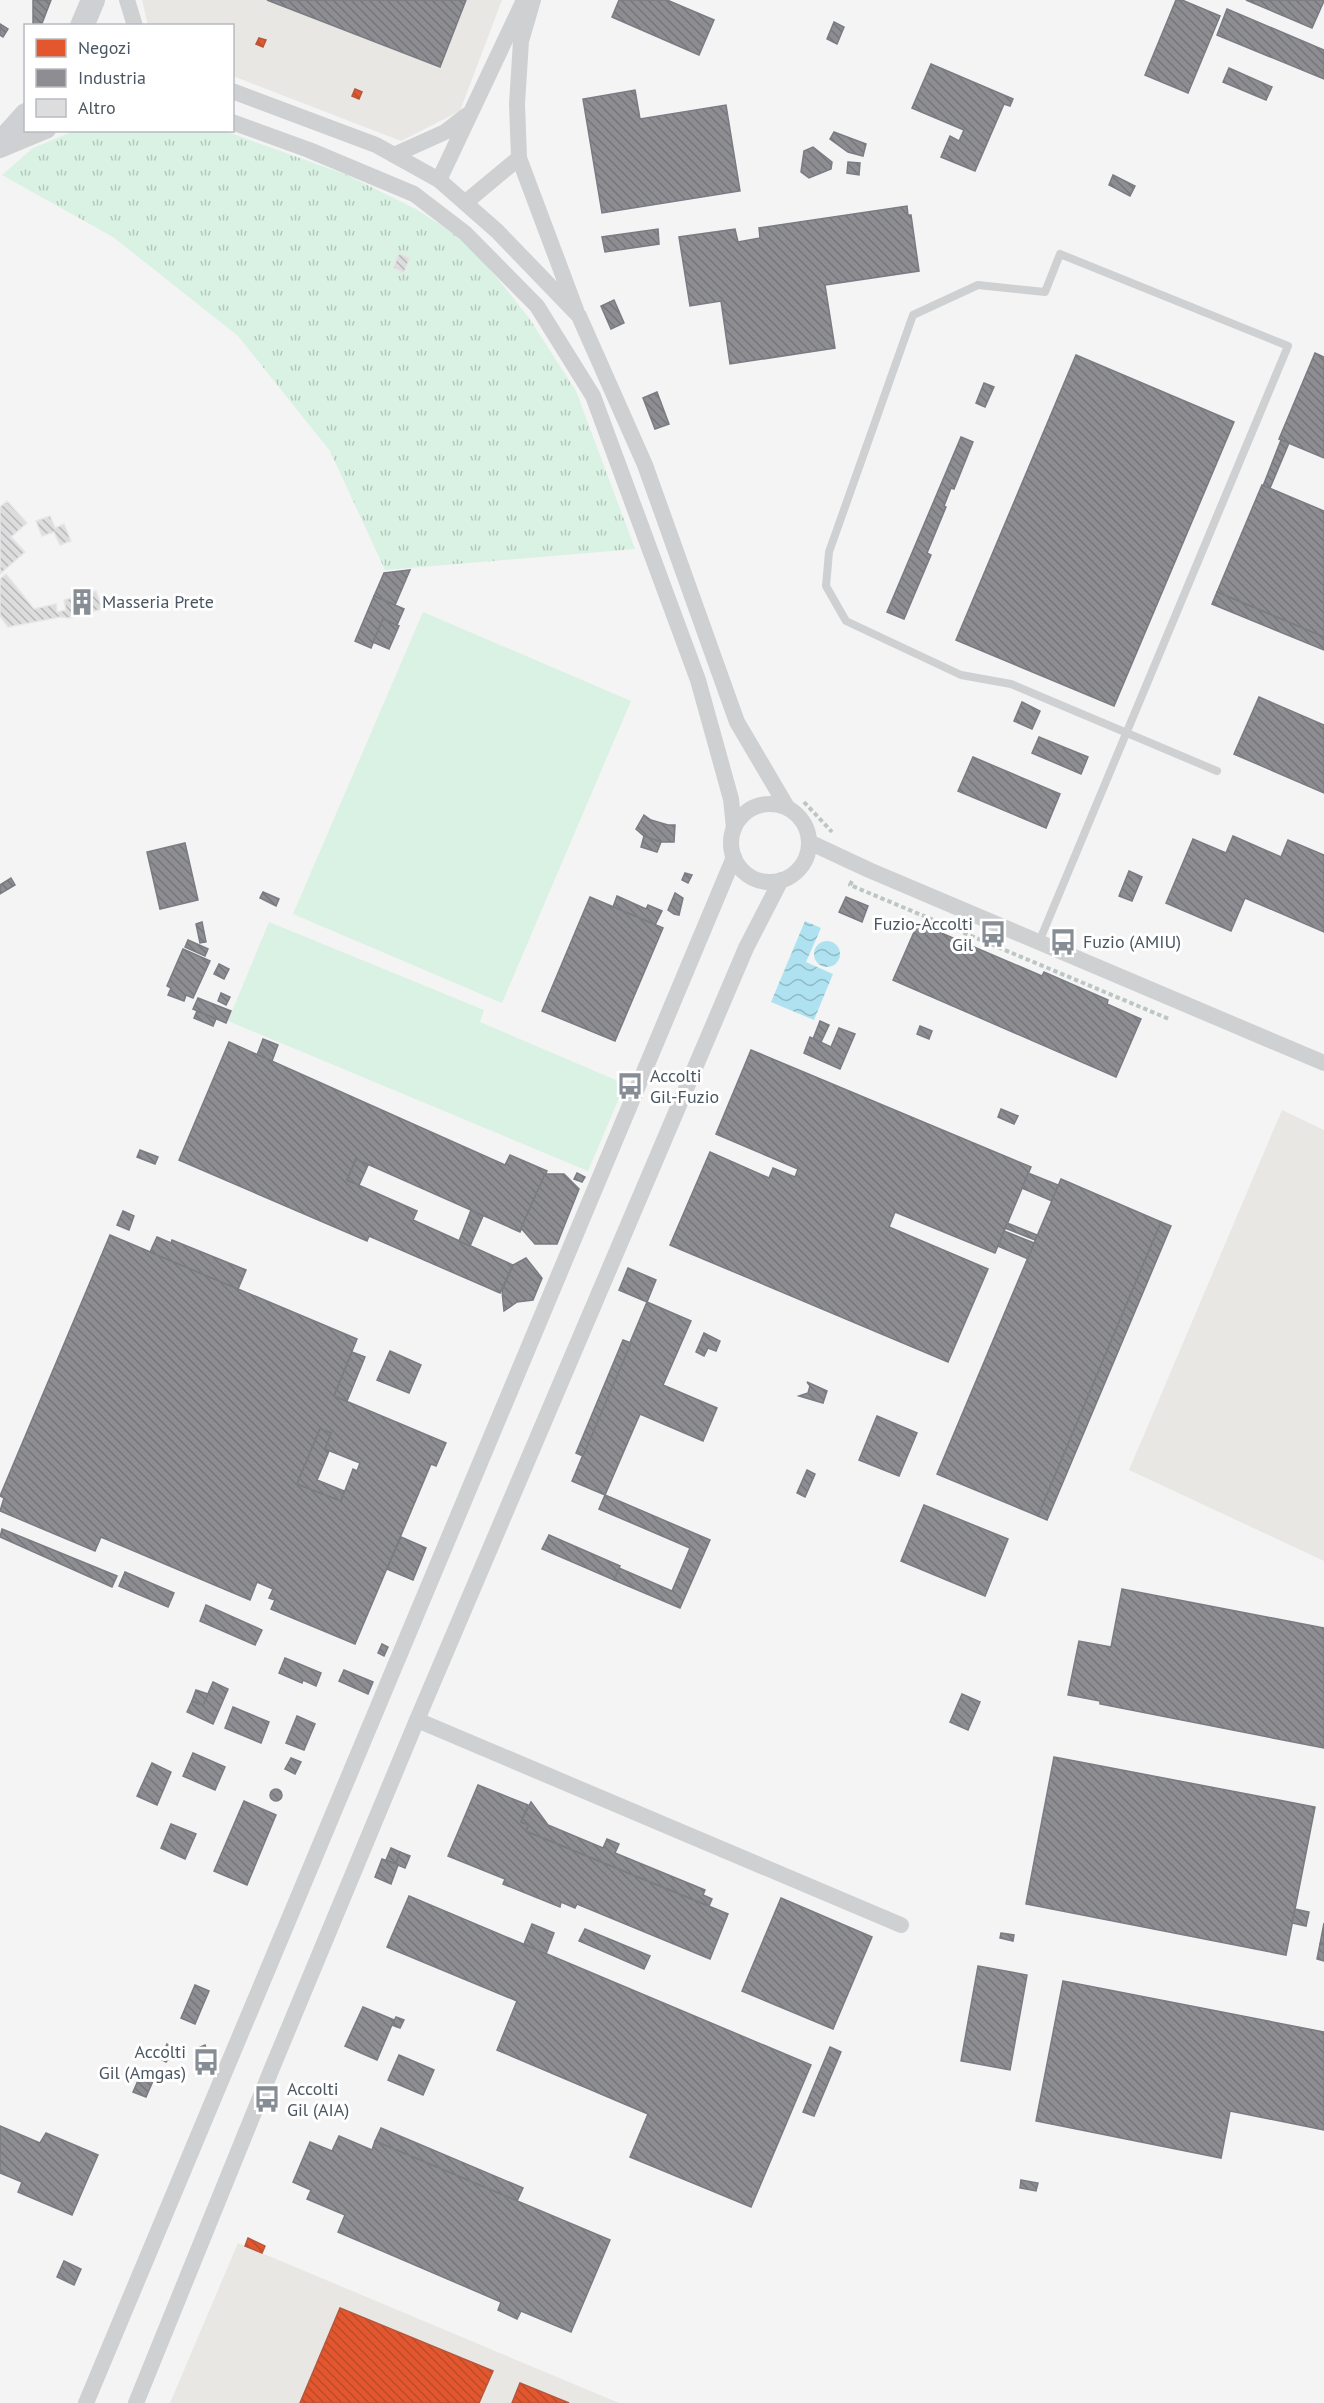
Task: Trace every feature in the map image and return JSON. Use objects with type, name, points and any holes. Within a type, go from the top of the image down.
[{"type":"main road","points":[[83,24],[93,0]]},
{"type":"main road","points":[[0,144],[24,117]]},
{"type":"street","points":[[127,0],[134,24]]},
{"type":"street","points":[[439,180],[524,0]]},
{"type":"street","points":[[234,123],[309,150],[414,195],[465,233],[537,306],[592,396],[698,680],[731,799],[734,828],[731,847],[734,857],[748,875],[769,882],[781,880],[792,875],[807,855],[809,842],[803,822],[787,807],[737,722],[645,465],[579,316],[519,158],[517,105],[521,41],[533,0]]},
{"type":"street","points":[[234,92],[376,146],[439,180],[466,202],[579,316]]},
{"type":"street","points":[[394,155],[445,132],[472,111]]},
{"type":"street","points":[[0,150],[43,132]]},
{"type":"street","points":[[466,202],[519,158]]},
{"type":"street","points":[[734,828],[750,809],[775,804],[787,807]]},
{"type":"street","points":[[809,842],[1324,1063]]},
{"type":"street","points":[[86,2403],[734,857]]},
{"type":"street","points":[[136,2403],[417,1720],[746,948],[781,880]]},
{"type":"street","points":[[417,1720],[901,1925]]},
{"type":"lane","points":[[1039,942],[1126,733],[1288,346],[1060,254],[1045,292],[978,285],[913,315],[829,552],[826,586],[846,621],[961,675],[1011,684],[1126,733],[1217,771]]},
{"type":"path","points":[[850,885],[1172,1020]]},
{"type":"shaded area","points":[[142,0],[502,0],[460,111],[401,141],[234,76],[234,24],[148,24]]},
{"type":"shaded area","points":[[1282,1110],[1324,1130],[1324,1561],[1129,1470]]},
{"type":"shaded area","points":[[238,2243],[619,2403],[170,2403]]},
{"type":"green space","points":[[72,132],[228,132],[347,175],[416,209],[450,231],[472,249],[529,318],[576,391],[635,549],[385,570],[330,451],[238,336],[113,237],[2,175],[33,148]]},
{"type":"green space","points":[[423,612],[631,701],[502,1003],[293,914]]},
{"type":"green space","points":[[269,922],[484,1010],[480,1022],[625,1084],[588,1171],[228,1021]]},
{"type":"water","points":[[805,921],[821,928],[806,962],[833,974],[814,1020],[771,1002]]},
{"type":"water","points":[[827,941],[836,945],[840,954],[836,963],[827,967],[818,963],[814,954],[818,945]]},
{"type":"building: Negozi","points":[[259,38],[266,40],[263,47],[256,44]]},
{"type":"building: Negozi","points":[[355,89],[362,92],[359,99],[352,96]]},
{"type":"building: Negozi","points":[[248,2238],[265,2246],[262,2253],[245,2246]]},
{"type":"building: Negozi","points":[[340,2308],[493,2371],[479,2403],[300,2403]]},
{"type":"building: Negozi","points":[[520,2383],[569,2403],[512,2403]]},
{"type":"building: Industria","points":[[33,0],[51,0],[42,24],[33,24]]},
{"type":"building: Industria","points":[[267,0],[466,0],[440,67]]},
{"type":"building: Industria","points":[[619,0],[667,0],[714,20],[699,55],[612,17]]},
{"type":"building: Industria","points":[[1176,0],[1182,0],[1220,16],[1188,93],[1145,75]]},
{"type":"building: Industria","points":[[1246,0],[1324,0],[1324,1],[1312,28]]},
{"type":"building: Industria","points":[[1227,9],[1324,50],[1324,79],[1217,35]]},
{"type":"building: Industria","points":[[834,22],[844,27],[837,44],[827,39]]},
{"type":"building: Industria","points":[[0,24],[8,29],[3,37],[0,35]]},
{"type":"building: Industria","points":[[931,64],[1013,99],[1010,106],[1004,104],[975,171],[941,157],[950,136],[959,141],[964,130],[912,108]]},
{"type":"building: Industria","points":[[1229,68],[1272,87],[1266,100],[1223,82]]},
{"type":"building: Industria","points":[[635,90],[640,119],[726,105],[740,191],[602,213],[583,99]]},
{"type":"building: Industria","points":[[834,132],[866,144],[863,156],[848,152],[830,139]]},
{"type":"building: Industria","points":[[813,147],[832,162],[831,169],[809,178],[801,172],[804,151]]},
{"type":"building: Industria","points":[[848,162],[860,163],[859,175],[847,173]]},
{"type":"building: Industria","points":[[1113,175],[1135,186],[1130,196],[1109,185]]},
{"type":"building: Industria","points":[[907,206],[908,215],[911,215],[919,271],[825,285],[835,348],[730,364],[721,301],[690,306],[679,237],[735,229],[738,242],[760,238],[759,228]]},
{"type":"building: Industria","points":[[658,229],[659,244],[605,252],[602,237]]},
{"type":"building: Industria","points":[[614,300],[624,323],[611,329],[601,306]]},
{"type":"building: Industria","points":[[1315,353],[1324,357],[1324,458],[1279,439]]},
{"type":"building: Industria","points":[[1076,355],[1234,422],[1114,706],[956,640]]},
{"type":"building: Industria","points":[[984,383],[994,387],[985,407],[976,403]]},
{"type":"building: Industria","points":[[657,392],[669,424],[655,429],[643,398]]},
{"type":"building: Industria","points":[[961,437],[973,442],[954,489],[951,488],[944,506],[946,507],[927,553],[931,555],[904,619],[887,612]]},
{"type":"building: Industria","points":[[1281,440],[1289,443],[1270,488],[1263,486]]},
{"type":"building: Industria","points":[[1262,485],[1324,511],[1324,637],[1217,592]]},
{"type":"building: Industria","points":[[410,570],[395,605],[374,596],[384,573]]},
{"type":"building: Industria","points":[[1217,592],[1324,637],[1324,650],[1212,604]]},
{"type":"building: Industria","points":[[374,596],[404,609],[397,625],[383,619],[371,648],[355,641]]},
{"type":"building: Industria","points":[[383,619],[399,626],[389,649],[373,642]]},
{"type":"building: Industria","points":[[1259,697],[1324,725],[1324,793],[1234,754]]},
{"type":"building: Industria","points":[[1022,702],[1040,711],[1032,729],[1014,721]]},
{"type":"building: Industria","points":[[1039,737],[1088,757],[1081,774],[1032,753]]},
{"type":"building: Industria","points":[[973,757],[1060,794],[1046,828],[958,791]]},
{"type":"building: Industria","points":[[644,815],[651,820],[675,825],[674,842],[661,842],[644,836],[636,829]]},
{"type":"building: Industria","points":[[644,836],[661,842],[657,852],[641,847]]},
{"type":"building: Industria","points":[[1233,836],[1281,857],[1288,840],[1324,855],[1324,932],[1245,898],[1231,931],[1166,903],[1193,839],[1226,853]]},
{"type":"building: Industria","points":[[185,843],[198,900],[160,909],[147,852]]},
{"type":"building: Industria","points":[[1129,871],[1142,877],[1132,901],[1119,896]]},
{"type":"building: Industria","points":[[685,873],[692,875],[688,883],[682,880]]},
{"type":"building: Industria","points":[[11,878],[15,885],[0,894],[0,885]]},
{"type":"building: Industria","points":[[263,892],[279,899],[276,906],[260,898]]},
{"type":"building: Industria","points":[[675,893],[683,898],[679,915],[668,910]]},
{"type":"building: Industria","points":[[617,896],[646,909],[648,905],[662,911],[655,925],[613,907]]},
{"type":"building: Industria","points":[[590,897],[663,928],[615,1041],[542,1011]]},
{"type":"building: Industria","points":[[846,897],[868,906],[862,922],[839,912]]},
{"type":"building: Industria","points":[[202,922],[206,942],[200,943],[196,924]]},
{"type":"building: Industria","points":[[918,923],[1042,976],[1044,972],[1108,1000],[1107,1004],[1141,1019],[1116,1077],[893,980]]},
{"type":"building: Industria","points":[[188,940],[208,949],[205,956],[185,947]]},
{"type":"building: Industria","points":[[183,949],[210,961],[193,998],[186,995],[184,1001],[168,995],[171,988],[167,986]]},
{"type":"building: Industria","points":[[219,964],[229,969],[224,979],[214,974]]},
{"type":"building: Industria","points":[[221,993],[230,997],[226,1005],[218,1001]]},
{"type":"building: Industria","points":[[198,998],[231,1011],[226,1023],[193,1009]]},
{"type":"building: Industria","points":[[197,1011],[216,1019],[213,1026],[194,1018]]},
{"type":"building: Industria","points":[[820,1021],[829,1025],[821,1042],[813,1039]]},
{"type":"building: Industria","points":[[920,1026],[932,1031],[929,1039],[917,1034]]},
{"type":"building: Industria","points":[[839,1028],[855,1034],[840,1069],[804,1053],[810,1037],[831,1047]]},
{"type":"building: Industria","points":[[263,1039],[278,1045],[272,1061],[257,1055]]},
{"type":"building: Industria","points":[[229,1042],[505,1165],[510,1155],[547,1171],[520,1232],[356,1159],[347,1180],[417,1211],[413,1220],[513,1265],[500,1293],[369,1236],[367,1241],[179,1160]]},
{"type":"building: Industria","points":[[751,1050],[1031,1167],[995,1253],[895,1212],[889,1227],[988,1269],[948,1362],[670,1245],[710,1152],[769,1178],[773,1168],[795,1177],[798,1169],[716,1134]]},
{"type":"building: Industria","points":[[1001,1109],[1018,1116],[1014,1124],[998,1117]]},
{"type":"building: Industria","points":[[140,1150],[158,1157],[155,1164],[137,1157]]},
{"type":"building: Industria","points":[[356,1159],[368,1165],[359,1185],[347,1180]]},
{"type":"building: Industria","points":[[577,1173],[585,1177],[582,1182],[574,1179]]},
{"type":"building: Industria","points":[[1028,1173],[1058,1185],[1052,1201],[1022,1188]]},
{"type":"building: Industria","points":[[545,1174],[564,1174],[579,1189],[557,1244],[535,1244],[521,1228]]},
{"type":"building: Industria","points":[[1061,1179],[1161,1222],[1038,1516],[937,1474]]},
{"type":"building: Industria","points":[[471,1210],[483,1216],[470,1246],[459,1241]]},
{"type":"building: Industria","points":[[123,1211],[134,1216],[129,1230],[117,1225]]},
{"type":"building: Industria","points":[[1161,1222],[1171,1226],[1047,1520],[1038,1516]]},
{"type":"building: Industria","points":[[1007,1223],[1037,1235],[1035,1240],[1005,1228]]},
{"type":"building: Industria","points":[[1004,1231],[1034,1243],[1028,1259],[998,1246]]},
{"type":"building: Industria","points":[[110,1235],[357,1339],[334,1396],[446,1443],[436,1466],[431,1464],[355,1644],[271,1609],[275,1600],[269,1598],[273,1589],[257,1582],[250,1600],[101,1537],[95,1551],[0,1511],[4,1498],[0,1496]],"holes":[[[320,1429],[331,1433],[325,1449],[360,1463],[357,1471],[353,1469],[341,1501],[297,1484]]]},
{"type":"building: Industria","points":[[157,1237],[171,1243],[172,1240],[246,1270],[238,1289],[150,1252]]},
{"type":"building: Industria","points":[[526,1258],[542,1278],[533,1300],[517,1302],[504,1311],[502,1291],[513,1265]]},
{"type":"building: Industria","points":[[628,1268],[656,1280],[647,1302],[619,1290]]},
{"type":"building: Industria","points":[[647,1302],[691,1321],[663,1385],[717,1408],[703,1441],[640,1414],[605,1495],[572,1481]]},
{"type":"building: Industria","points":[[704,1333],[720,1341],[716,1351],[708,1348],[704,1356],[696,1352]]},
{"type":"building: Industria","points":[[623,1340],[631,1343],[583,1456],[576,1453]]},
{"type":"building: Industria","points":[[390,1351],[421,1365],[409,1393],[377,1380]]},
{"type":"building: Industria","points":[[352,1352],[365,1357],[347,1401],[334,1396]]},
{"type":"building: Industria","points":[[807,1382],[827,1391],[823,1403],[799,1396],[808,1393],[810,1386]]},
{"type":"building: Industria","points":[[877,1416],[917,1433],[899,1476],[859,1460]]},
{"type":"building: Industria","points":[[320,1429],[331,1433],[325,1449],[329,1451],[317,1480],[344,1491],[341,1501],[297,1484]]},
{"type":"building: Industria","points":[[807,1470],[815,1474],[805,1497],[797,1493]]},
{"type":"building: Industria","points":[[605,1495],[710,1540],[680,1608],[614,1580],[619,1568],[672,1591],[690,1548],[599,1509]]},
{"type":"building: Industria","points":[[924,1505],[1008,1539],[985,1596],[901,1561]]},
{"type":"building: Industria","points":[[2,1529],[117,1576],[112,1587],[0,1537]]},
{"type":"building: Industria","points":[[549,1535],[620,1566],[614,1580],[542,1549]]},
{"type":"building: Industria","points":[[401,1537],[426,1548],[413,1580],[387,1569]]},
{"type":"building: Industria","points":[[125,1572],[174,1593],[168,1607],[119,1586]]},
{"type":"building: Industria","points":[[1122,1589],[1324,1628],[1324,1748],[1100,1704],[1100,1701],[1068,1695],[1079,1641],[1111,1647]]},
{"type":"building: Industria","points":[[206,1605],[262,1630],[255,1645],[200,1621]]},
{"type":"building: Industria","points":[[382,1644],[388,1647],[384,1656],[378,1653]]},
{"type":"building: Industria","points":[[285,1658],[321,1673],[316,1686],[303,1680],[302,1683],[279,1673]]},
{"type":"building: Industria","points":[[344,1670],[373,1682],[368,1694],[339,1681]]},
{"type":"building: Industria","points":[[213,1682],[228,1689],[213,1724],[187,1712],[192,1701],[203,1705]]},
{"type":"building: Industria","points":[[196,1690],[208,1694],[203,1705],[192,1701]]},
{"type":"building: Industria","points":[[962,1694],[980,1702],[968,1730],[950,1722]]},
{"type":"building: Industria","points":[[233,1707],[269,1722],[261,1743],[225,1728]]},
{"type":"building: Industria","points":[[297,1716],[315,1724],[304,1750],[286,1743]]},
{"type":"building: Industria","points":[[193,1753],[225,1767],[215,1790],[183,1776]]},
{"type":"building: Industria","points":[[1054,1757],[1315,1807],[1286,1955],[1026,1904]]},
{"type":"building: Industria","points":[[291,1758],[301,1762],[295,1774],[285,1769]]},
{"type":"building: Industria","points":[[152,1763],[171,1772],[157,1805],[137,1796]]},
{"type":"building: Industria","points":[[478,1785],[528,1805],[521,1822],[529,1825],[526,1831],[728,1914],[710,1959],[577,1904],[575,1908],[561,1902],[560,1907],[503,1884],[505,1879],[448,1856]]},
{"type":"building: Industria","points":[[278,1789],[282,1795],[278,1801],[274,1801],[270,1793]]},
{"type":"building: Industria","points":[[244,1801],[276,1815],[247,1885],[214,1871]]},
{"type":"building: Industria","points":[[531,1802],[548,1825],[603,1848],[607,1839],[619,1844],[615,1853],[705,1890],[703,1895],[712,1899],[709,1906],[526,1831],[529,1825],[521,1822]]},
{"type":"building: Industria","points":[[171,1824],[196,1834],[185,1859],[161,1848]]},
{"type":"building: Industria","points":[[391,1848],[400,1852],[396,1864],[386,1860]]},
{"type":"building: Industria","points":[[400,1852],[410,1856],[405,1868],[398,1865],[391,1884],[375,1877],[382,1859],[396,1864]]},
{"type":"building: Industria","points":[[409,1896],[811,2065],[751,2207],[630,2157],[648,2114],[497,2050],[517,2001],[387,1947]]},
{"type":"building: Industria","points":[[781,1898],[872,1937],[833,2029],[742,1991]]},
{"type":"building: Industria","points":[[1295,1909],[1309,1912],[1306,1926],[1292,1923]]},
{"type":"building: Industria","points":[[1324,1923],[1324,1945],[1320,1944]]},
{"type":"building: Industria","points":[[532,1924],[554,1933],[546,1954],[524,1944]]},
{"type":"building: Industria","points":[[585,1929],[650,1956],[644,1969],[579,1941]]},
{"type":"building: Industria","points":[[1001,1933],[1014,1935],[1013,1941],[1000,1938]]},
{"type":"building: Industria","points":[[1320,1944],[1324,1945],[1324,1961],[1317,1959]]},
{"type":"building: Industria","points":[[978,1966],[1027,1975],[1010,2070],[961,2061]]},
{"type":"building: Industria","points":[[1063,1981],[1324,2032],[1324,2130],[1230,2111],[1221,2158],[1036,2121]]},
{"type":"building: Industria","points":[[195,1985],[209,1991],[195,2024],[181,2018]]},
{"type":"building: Industria","points":[[363,2007],[394,2020],[377,2060],[345,2046]]},
{"type":"building: Industria","points":[[396,2017],[404,2020],[400,2028],[392,2025]]},
{"type":"building: Industria","points":[[167,2044],[177,2051],[174,2057],[171,2056],[166,2062],[157,2057],[161,2050],[164,2051]]},
{"type":"building: Industria","points":[[205,2045],[208,2053],[196,2057],[194,2050]]},
{"type":"building: Industria","points":[[830,2047],[841,2052],[814,2116],[803,2112]]},
{"type":"building: Industria","points":[[399,2055],[434,2070],[423,2095],[388,2080]]},
{"type":"building: Industria","points":[[140,2076],[153,2081],[146,2097],[133,2092]]},
{"type":"building: Industria","points":[[0,2126],[40,2143],[46,2133],[98,2155],[72,2215],[18,2192],[22,2182],[0,2173]]},
{"type":"building: Industria","points":[[381,2128],[523,2188],[517,2201],[375,2141]]},
{"type":"building: Industria","points":[[339,2136],[372,2150],[375,2141],[610,2240],[571,2332],[521,2311],[517,2319],[498,2310],[501,2302],[338,2232],[345,2215],[307,2199],[311,2190],[293,2182],[310,2142],[332,2151]]},
{"type":"building: Industria","points":[[1021,2180],[1038,2183],[1036,2191],[1020,2188]]},
{"type":"building: Industria","points":[[64,2261],[81,2269],[74,2285],[57,2277]]},
{"type":"building: Altro","points":[[399,253],[410,258],[404,273],[393,268]]},
{"type":"building: Altro","points":[[7,501],[27,523],[11,537],[25,552],[0,574],[0,507]]},
{"type":"building: Altro","points":[[50,516],[55,528],[64,524],[71,541],[60,545],[54,532],[42,536],[36,521]]},
{"type":"building: Altro","name":"Masseria Prete","points":[[6,574],[34,609],[56,604],[57,612],[66,610],[64,600],[96,591],[102,609],[69,618],[60,617],[8,627],[0,616],[0,579]]},
{"type":"place","name":"Masseria Prete","points":[[82,602]]},
{"type":"place","name":"Fuzio-Accolti Gil","points":[[993,934]]},
{"type":"place","name":"Fuzio (AMIU)","points":[[1063,942]]},
{"type":"place","name":"Accolti Gil-Fuzio","points":[[630,1086]]},
{"type":"place","name":"Accolti Gil (Amgas)","points":[[206,2062]]},
{"type":"place","name":"Accolti Gil (AIA)","points":[[267,2099]]}]
